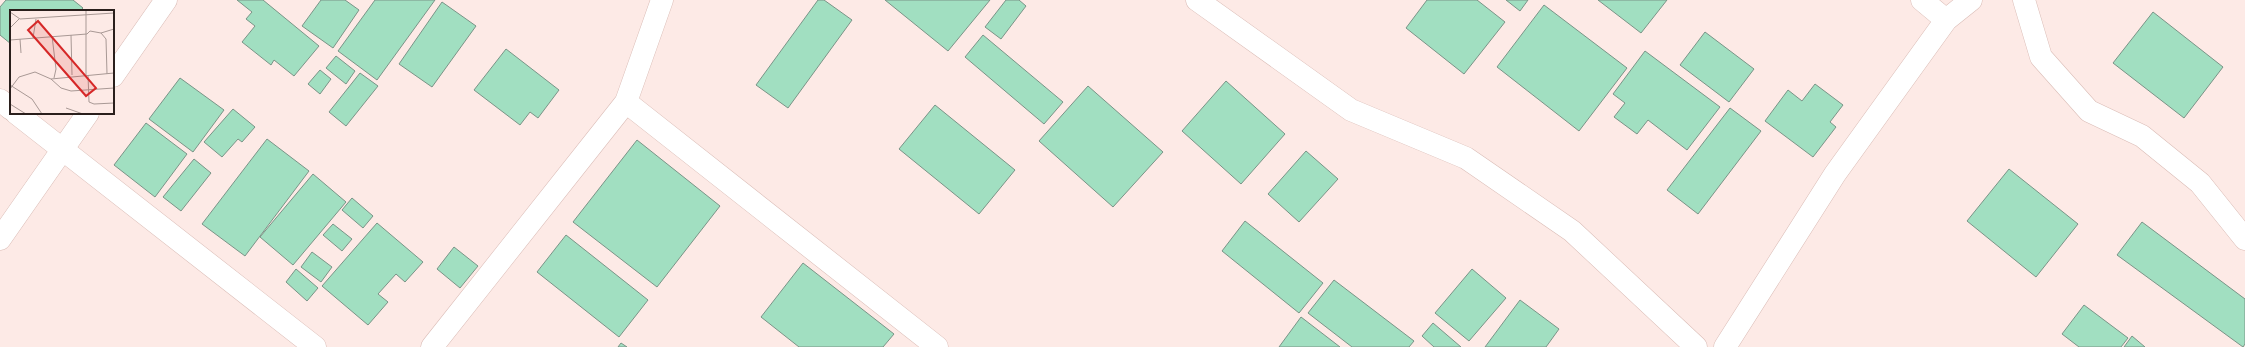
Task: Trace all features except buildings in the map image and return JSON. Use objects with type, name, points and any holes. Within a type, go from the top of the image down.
[{"type":"street","points":[[114,75],[166,0]]},
{"type":"street","points":[[432,347],[626,102],[662,0]]},
{"type":"street","points":[[1197,0],[1351,110],[1466,158],[1572,231],[1696,347]]},
{"type":"street","points":[[1922,0],[1946,20]]},
{"type":"street","points":[[1725,347],[1835,174],[1946,20],[1971,0]]},
{"type":"street","points":[[2024,0],[2041,57],[2089,111],[2142,136],[2200,183],[2245,239]]},
{"type":"street","points":[[0,100],[10,108]]},
{"type":"street","points":[[626,102],[937,347]]},
{"type":"street","points":[[17,114],[315,347]]},
{"type":"street","points":[[0,239],[87,114]]}]
